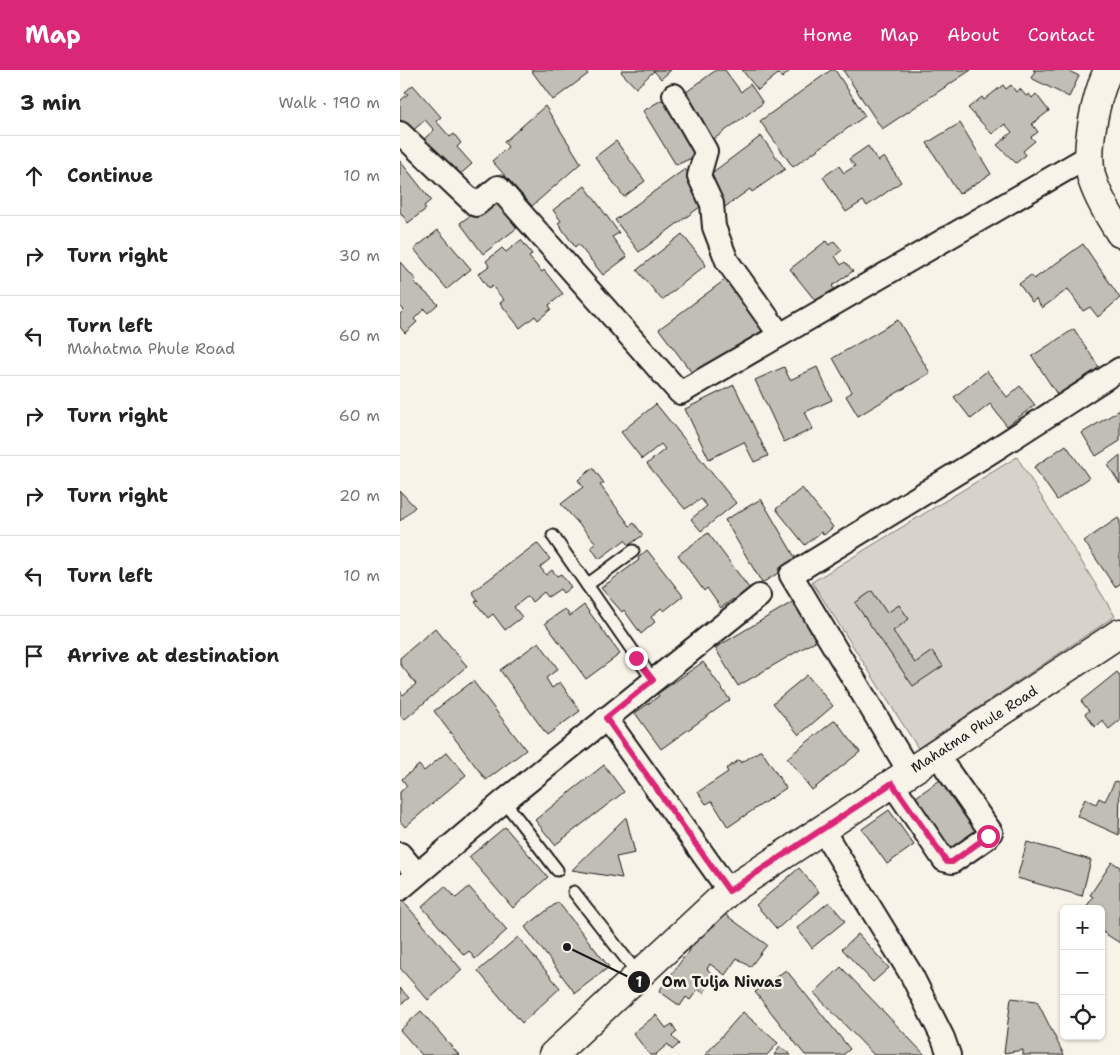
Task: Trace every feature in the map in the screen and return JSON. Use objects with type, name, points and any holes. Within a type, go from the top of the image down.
[{"type":"street","points":[[1108,70],[1103,81],[1091,129],[1091,175],[1109,216],[1120,233]]},
{"type":"street","points":[[674,95],[706,151],[699,176],[712,204],[714,226],[727,261],[780,335]]},
{"type":"street","points":[[400,134],[476,205],[498,187],[680,393],[1091,155]]},
{"type":"street","points":[[946,768],[991,832],[952,862],[944,860],[791,574],[988,454],[1120,369]]},
{"type":"street","points":[[400,889],[504,801],[759,596]]},
{"type":"street","name":"Mahatma Phule Road","points":[[553,1055],[729,891],[900,777],[1118,637]]},
{"type":"street","points":[[606,718],[729,891]]},
{"type":"street","points":[[822,829],[911,974],[943,1038],[949,1055]]},
{"type":"street","points":[[400,854],[416,874]]},
{"type":"lane","points":[[553,536],[653,680]]},
{"type":"lane","points":[[587,585],[633,551]]},
{"type":"lane","points":[[504,801],[557,870]]},
{"type":"lane","points":[[574,892],[638,974]]},
{"type":"shaded area","points":[[1017,457],[1115,616],[918,748],[812,582]]},
{"type":"building","points":[[531,70],[585,70],[588,74],[553,100]]},
{"type":"building","points":[[622,70],[671,70],[661,79],[654,71],[636,88],[621,72]]},
{"type":"building","points":[[716,70],[725,70],[741,92],[750,84],[763,103],[707,144],[681,96]]},
{"type":"building","points":[[742,70],[791,70],[782,78],[778,74],[758,90]]},
{"type":"building","points":[[831,70],[835,70],[865,116],[793,167],[760,121]]},
{"type":"building","points":[[843,70],[971,70],[882,129]]},
{"type":"building","points":[[1033,70],[1067,70],[1079,76],[1069,97],[1031,78],[1035,71]]},
{"type":"building","points":[[413,85],[441,117],[436,121],[450,137],[454,134],[461,143],[457,147],[472,164],[457,177],[424,139],[434,130],[425,120],[410,133],[400,122],[400,101],[408,94],[405,92]]},
{"type":"building","points":[[1003,85],[1006,89],[1011,85],[1016,92],[1020,89],[1026,96],[1029,94],[1032,98],[1036,94],[1049,111],[1032,124],[1038,132],[1031,137],[1035,141],[1023,151],[1026,155],[1016,163],[997,145],[1012,132],[1005,124],[992,134],[968,108],[982,97],[984,100]]},
{"type":"building","points":[[668,96],[697,141],[694,157],[676,165],[643,111]]},
{"type":"building","points":[[545,106],[581,163],[532,206],[492,161],[508,147],[504,142]]},
{"type":"building","points":[[960,123],[991,174],[959,194],[927,143]]},
{"type":"building","points":[[761,136],[785,169],[752,192],[750,189],[722,209],[701,181]]},
{"type":"building","points":[[616,141],[645,181],[624,197],[595,157]]},
{"type":"building","points":[[868,146],[878,161],[884,157],[901,182],[867,206],[863,201],[846,212],[823,177],[839,166],[844,173],[855,166],[849,159]]},
{"type":"building","points":[[400,161],[431,200],[424,206],[426,209],[408,223],[400,212]]},
{"type":"building","points":[[685,169],[708,201],[639,252],[615,220]]},
{"type":"building","points":[[585,186],[619,233],[612,237],[627,257],[603,275],[578,244],[575,247],[558,223],[561,221],[553,210]]},
{"type":"building","points":[[494,198],[517,228],[483,254],[460,223]]},
{"type":"building","points":[[438,230],[471,269],[447,289],[414,249]]},
{"type":"building","points":[[682,234],[706,265],[662,300],[637,270]]},
{"type":"building","points":[[521,240],[532,254],[529,257],[542,272],[544,270],[563,294],[549,305],[551,309],[538,320],[535,316],[520,328],[500,303],[504,300],[492,286],[489,289],[478,274],[489,266],[486,261],[502,248],[506,252]]},
{"type":"building","points":[[826,241],[829,245],[834,241],[842,250],[835,256],[841,265],[845,262],[853,271],[832,286],[836,291],[818,304],[790,269]]},
{"type":"building","points":[[1083,244],[1120,298],[1098,317],[1090,307],[1083,311],[1068,289],[1042,308],[1036,299],[1032,302],[1019,284],[1031,275],[1034,279]]},
{"type":"building","points":[[400,262],[416,280],[414,282],[438,304],[428,313],[424,309],[414,319],[417,322],[405,333],[400,327],[400,314],[404,310],[400,306]]},
{"type":"building","points":[[726,279],[765,331],[698,381],[659,329]]},
{"type":"building","points":[[898,320],[930,373],[858,416],[846,396],[852,392],[833,358]]},
{"type":"building","points":[[1074,329],[1104,375],[1062,402],[1032,356]]},
{"type":"building","points":[[784,367],[790,380],[817,367],[832,400],[805,412],[813,429],[784,442],[755,380]]},
{"type":"building","points":[[987,371],[1007,397],[1020,386],[1035,405],[1007,426],[990,404],[971,419],[954,397]]},
{"type":"building","points":[[734,385],[768,456],[754,462],[744,442],[709,459],[685,409]]},
{"type":"building","points":[[656,404],[736,503],[701,531],[691,519],[707,506],[701,499],[685,509],[647,464],[665,449],[661,444],[642,459],[621,432]]},
{"type":"building","points":[[1120,410],[1120,441],[1096,456],[1082,433]]},
{"type":"building","points":[[1066,445],[1089,478],[1057,500],[1034,467]]},
{"type":"building","points":[[1120,455],[1120,484],[1108,465]]},
{"type":"building","points":[[593,468],[604,483],[600,485],[630,526],[634,523],[643,535],[629,545],[625,540],[599,559],[591,547],[596,543],[561,504],[583,487],[578,480]]},
{"type":"building","points":[[802,488],[833,527],[824,535],[821,532],[805,545],[776,509]]},
{"type":"building","points":[[400,491],[415,507],[400,521]]},
{"type":"building","points":[[761,499],[796,559],[778,569],[780,572],[762,583],[725,520]]},
{"type":"building","points":[[1118,518],[1120,521],[1120,584],[1115,587],[1084,541]]},
{"type":"building","points":[[708,533],[752,592],[737,603],[733,599],[721,608],[707,588],[704,591],[678,555]]},
{"type":"building","points":[[537,543],[550,559],[540,567],[546,575],[552,570],[557,576],[561,574],[571,587],[563,593],[560,589],[548,597],[544,592],[532,602],[528,596],[514,607],[522,617],[505,630],[493,614],[488,618],[475,602],[478,600],[472,592]]},
{"type":"building","points":[[647,550],[683,596],[664,611],[661,608],[651,617],[655,622],[641,634],[624,610],[622,612],[601,588],[639,560],[638,558]]},
{"type":"building","points":[[872,591],[887,613],[899,605],[909,619],[893,631],[915,663],[932,651],[943,666],[913,686],[855,603]]},
{"type":"building","points":[[794,601],[817,640],[738,686],[715,648]]},
{"type":"building","points":[[584,605],[620,654],[586,679],[545,623],[565,609],[570,616]]},
{"type":"building","points":[[435,628],[467,666],[404,720],[400,715],[400,691],[403,695],[416,684],[400,664],[400,658]]},
{"type":"building","points":[[539,642],[558,669],[546,678],[552,688],[560,682],[580,711],[547,735],[500,670]]},
{"type":"building","points":[[703,662],[730,700],[661,749],[635,713],[659,696],[657,694]]},
{"type":"building","points":[[1117,672],[1120,676],[1120,720],[1109,729],[1102,720],[1095,727],[1085,714],[1089,711],[1081,701]]},
{"type":"building","points":[[807,675],[833,706],[799,735],[773,703]]},
{"type":"building","points":[[473,681],[526,750],[486,780],[434,711]]},
{"type":"building","points":[[835,720],[860,752],[812,790],[787,758]]},
{"type":"building","points":[[761,750],[786,788],[728,827],[712,801],[706,804],[698,792],[728,772],[726,769],[739,760],[741,763]]},
{"type":"building","points":[[447,752],[466,775],[405,827],[400,821],[400,792],[407,786],[402,779],[419,765],[424,771]]},
{"type":"building","points":[[604,765],[624,792],[555,845],[535,820]]},
{"type":"building","points":[[947,775],[986,830],[948,857],[909,802]]},
{"type":"building","points":[[1115,781],[1120,783],[1119,835],[1077,816],[1085,799],[1096,804],[1099,798],[1105,801]]},
{"type":"building","points":[[889,810],[914,845],[887,864],[862,829]]},
{"type":"building","points":[[626,817],[635,853],[616,857],[622,878],[572,870]]},
{"type":"building","points":[[505,827],[548,877],[513,908],[469,857]]},
{"type":"building","points":[[1027,842],[1091,860],[1082,896],[1017,878]]},
{"type":"building","points":[[1112,862],[1120,867],[1120,943],[1105,934],[1105,905],[1088,905],[1093,897],[1090,895]]},
{"type":"building","points":[[799,868],[819,892],[777,929],[756,905]]},
{"type":"building","points":[[445,886],[456,898],[469,887],[507,930],[475,959],[469,951],[464,955],[422,907]]},
{"type":"building","points":[[402,900],[462,970],[428,1000],[400,968],[400,902]]},
{"type":"building","points":[[558,902],[609,967],[575,993],[525,927]]},
{"type":"building","points":[[829,902],[845,921],[812,948],[797,928]]},
{"type":"building","points":[[719,910],[767,945],[750,967],[737,958],[725,975],[710,964],[707,969],[716,977],[703,993],[698,989],[690,1000],[686,997],[680,1006],[659,991]]},
{"type":"building","points":[[858,934],[889,968],[873,982],[842,949]]},
{"type":"building","points":[[518,937],[560,988],[522,1023],[478,971]]},
{"type":"building","points":[[841,967],[925,1055],[874,1055],[814,993]]},
{"type":"building","points":[[786,970],[850,1049],[843,1055],[805,1055],[755,992]]},
{"type":"building","points":[[400,988],[409,998],[400,1005]]},
{"type":"building","points":[[1011,998],[1037,1001],[1064,1055],[1023,1055],[1023,1050],[1004,1053]]},
{"type":"building","points":[[421,1011],[459,1055],[422,1055],[400,1030]]},
{"type":"building","points":[[743,1012],[778,1043],[767,1055],[705,1055]]},
{"type":"building","points":[[656,1015],[666,1028],[672,1024],[677,1032],[672,1036],[679,1044],[672,1050],[668,1044],[657,1055],[650,1055],[633,1033]]},
{"type":"building","points":[[780,1047],[791,1055],[774,1055]]},
{"type":"place","name":"Om Tulja Niwas","points":[[567,947]]},
{"type":"route","points":[[636,658],[653,680],[606,718],[729,891],[892,783],[947,862],[952,862],[988,836]]}]
